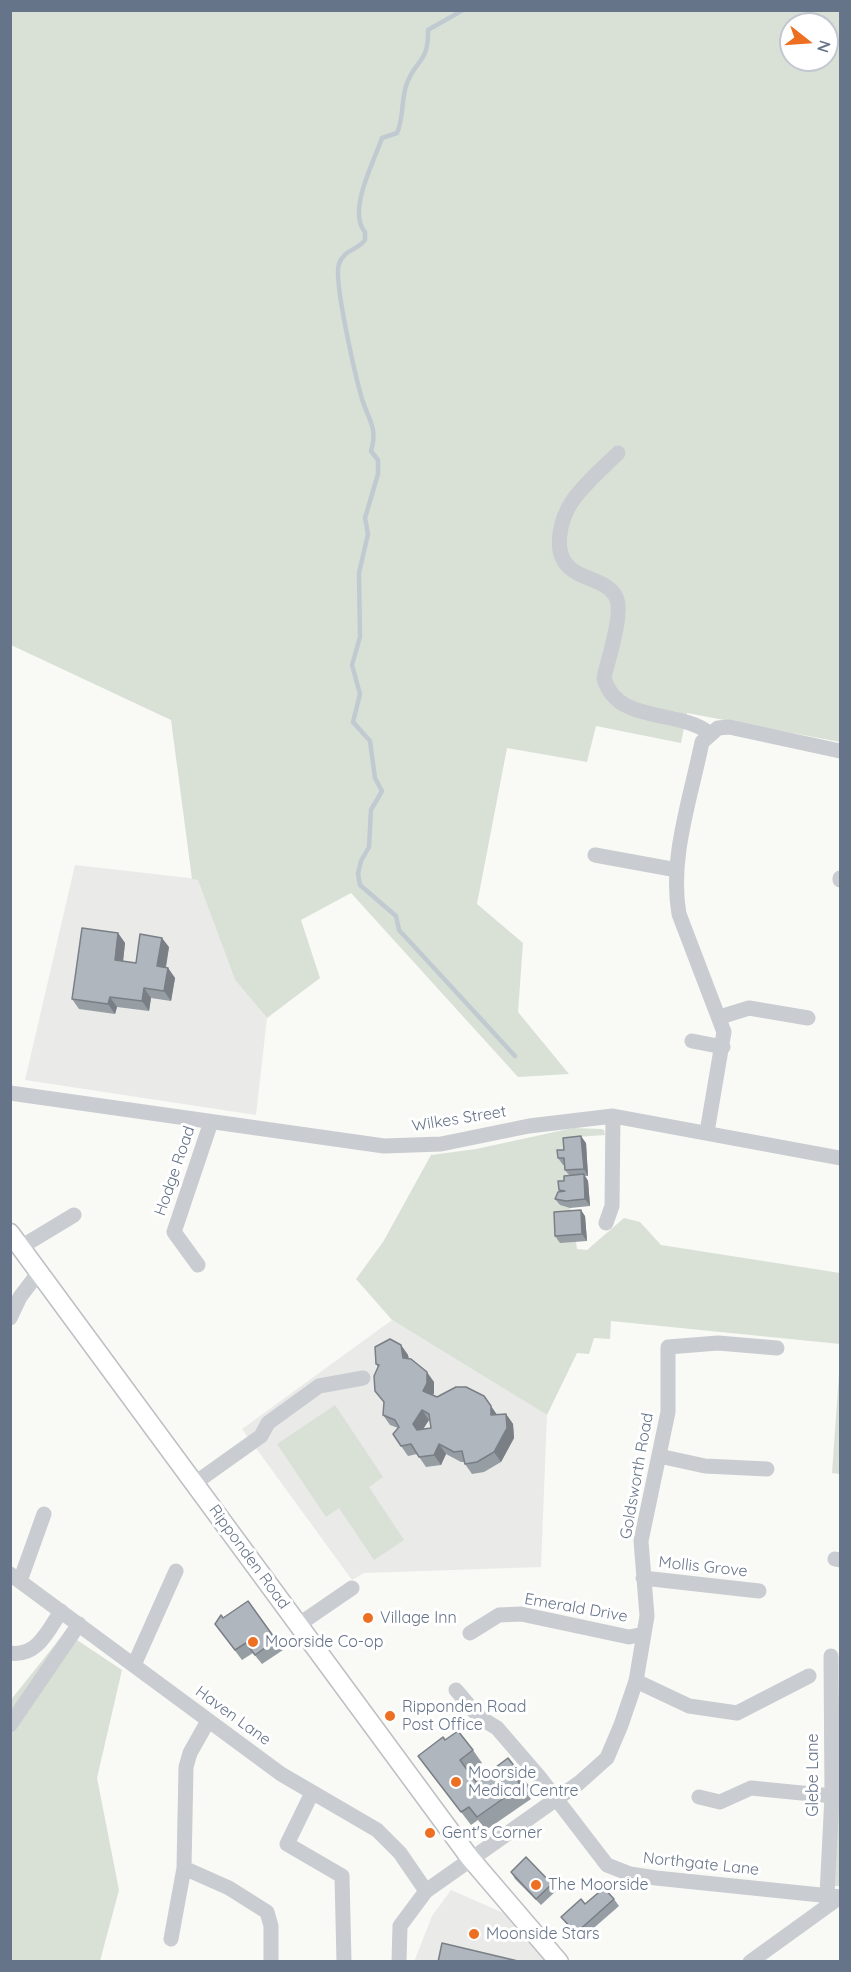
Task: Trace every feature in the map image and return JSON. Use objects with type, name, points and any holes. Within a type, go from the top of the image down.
[{"type":"main road","name":"Ripponden Road","points":[[14,1239],[470,1858],[559,1962]]},
{"type":"street","points":[[618,453],[572,501],[562,524],[559,541],[561,553],[567,566],[605,586],[615,596],[620,609],[604,678],[614,698],[626,706],[657,716],[697,723],[709,733]]},
{"type":"street","points":[[707,1132],[724,1032],[679,914],[675,894],[677,870],[702,742],[709,733],[718,728],[729,727],[840,751]]},
{"type":"street","points":[[595,855],[677,870]]},
{"type":"street","points":[[720,1017],[749,1008],[808,1018]]},
{"type":"street","points":[[692,1041],[723,1047]]},
{"type":"street","name":"Wilkes Street","points":[[10,1093],[384,1146],[441,1143],[540,1125],[613,1116],[840,1158]]},
{"type":"street","points":[[606,1223],[612,1206],[613,1116]]},
{"type":"street","name":"Hodge Road","points":[[198,1265],[174,1232],[211,1122]]},
{"type":"street","points":[[14,1239],[74,1215]]},
{"type":"street","points":[[10,1318],[20,1297],[39,1272]]},
{"type":"street","name":"Goldsworth Road","points":[[399,1962],[400,1926],[426,1891],[579,1783],[607,1758],[636,1681],[644,1634],[647,1597],[643,1578],[641,1541],[668,1412],[668,1347],[718,1343],[777,1348]]},
{"type":"street","points":[[195,1483],[261,1436],[268,1424],[319,1386],[363,1378]]},
{"type":"street","points":[[659,1456],[705,1466],[767,1469]]},
{"type":"street","points":[[15,1578],[44,1514]]},
{"type":"street","points":[[134,1665],[176,1571]]},
{"type":"street","name":"Haven Lane","points":[[15,1578],[208,1721],[312,1793],[391,1841],[426,1891]]},
{"type":"street","name":"Mollis Grove","points":[[643,1578],[759,1591]]},
{"type":"street","points":[[298,1624],[352,1588]]},
{"type":"street","points":[[10,1653],[23,1655],[35,1647],[61,1611]]},
{"type":"street","name":"Emerald Drive","points":[[470,1633],[499,1615],[521,1614],[629,1637],[644,1634]]},
{"type":"street","points":[[10,1725],[78,1624]]},
{"type":"street","name":"Glebe Lane","points":[[831,1656],[836,1689],[832,1797],[836,1896]]},
{"type":"street","points":[[636,1681],[689,1706],[737,1713],[809,1676]]},
{"type":"street","name":"Northgate Lane","points":[[456,1690],[479,1717],[496,1728],[556,1798],[607,1865],[618,1870],[656,1878],[836,1896]]},
{"type":"street","points":[[171,1939],[184,1868],[186,1767],[190,1753],[208,1721]]},
{"type":"street","points":[[699,1797],[720,1802],[751,1788],[832,1797]]},
{"type":"street","points":[[312,1793],[287,1844],[342,1876],[344,1962]]},
{"type":"street","points":[[184,1868],[222,1884],[267,1912],[271,1926],[271,1962]]},
{"type":"street","points":[[750,1962],[836,1896]]},
{"type":"shaded area","points":[[11,11],[840,11],[840,742],[687,713],[681,743],[596,726],[587,762],[507,748],[477,904],[523,943],[518,1012],[569,1074],[518,1077],[351,893],[301,920],[320,978],[267,1018],[235,980],[198,880],[192,879],[171,720],[11,645]]},
{"type":"shaded area","points":[[75,865],[198,879],[235,980],[267,1018],[256,1115],[25,1080]]},
{"type":"shaded area","points":[[573,1128],[601,1129],[604,1130],[605,1135],[577,1137],[560,1205],[570,1206],[577,1249],[587,1250],[624,1218],[640,1222],[661,1245],[840,1273],[840,1344],[611,1321],[610,1339],[594,1338],[589,1354],[577,1353],[547,1415],[392,1320],[356,1279],[383,1242],[431,1155],[476,1149]]},
{"type":"shaded area","points":[[392,1320],[547,1415],[541,1567],[364,1573],[352,1580],[242,1429]]},
{"type":"shaded area","points":[[840,1360],[840,1474],[832,1473]]},
{"type":"shaded area","points":[[335,1405],[383,1477],[369,1487],[404,1540],[374,1560],[339,1508],[326,1517],[277,1444]]},
{"type":"shaded area","points":[[65,1632],[122,1670],[97,1778],[119,1890],[100,1961],[11,1961],[10,1701]]},
{"type":"shaded area","points":[[838,1695],[840,1696],[840,1886],[834,1886]]},
{"type":"shaded area","name":"Moonside Stars","points":[[451,1890],[506,1914],[550,1962],[414,1962],[432,1916]]},
{"type":"building","points":[[82,928],[118,933],[115,960],[136,963],[140,934],[162,938],[157,966],[168,968],[164,991],[144,988],[142,1001],[110,997],[108,1004],[72,999]]},
{"type":"building","points":[[581,1136],[584,1169],[565,1170],[564,1158],[558,1158],[557,1150],[564,1150],[563,1138]]},
{"type":"building","points":[[584,1174],[585,1199],[566,1201],[555,1199],[558,1192],[565,1191],[559,1190],[558,1181],[564,1181],[564,1176]]},
{"type":"building","points":[[581,1210],[582,1234],[555,1236],[554,1212]]},
{"type":"building","points":[[390,1339],[401,1345],[403,1358],[411,1359],[427,1372],[427,1383],[423,1391],[437,1397],[456,1387],[466,1387],[484,1396],[491,1406],[491,1415],[506,1414],[507,1428],[494,1452],[477,1462],[465,1464],[462,1451],[454,1452],[439,1444],[434,1455],[419,1457],[411,1444],[401,1446],[393,1434],[399,1427],[395,1420],[383,1415],[384,1402],[375,1391],[374,1376],[379,1365],[376,1364],[375,1347]],"holes":[[[422,1410],[429,1414],[431,1428],[417,1430],[413,1424]]]},
{"type":"building","name":"Moorside Co-op","points":[[248,1601],[276,1640],[255,1655],[246,1643],[235,1650],[215,1624],[221,1615],[223,1618]]},
{"type":"building","name":"Moorside Medical Centre","points":[[458,1731],[473,1750],[460,1760],[476,1782],[508,1758],[523,1777],[518,1781],[521,1786],[477,1817],[469,1807],[461,1812],[418,1756],[443,1737],[445,1740]]},
{"type":"building","name":"The Moorside","points":[[526,1857],[552,1884],[536,1899],[511,1872]]},
{"type":"building","points":[[604,1888],[614,1899],[576,1933],[561,1917],[581,1899],[585,1904]]},
{"type":"building","points":[[442,1943],[522,1962],[438,1962]]},
{"type":"waterway","points":[[463,10],[428,30],[424,56],[406,86],[397,133],[382,138],[360,199],[360,223],[365,232],[365,240],[344,255],[339,264],[339,289],[346,330],[362,399],[372,425],[374,436],[371,451],[378,460],[378,474],[365,518],[368,534],[359,573],[360,637],[352,665],[360,694],[353,722],[370,741],[375,778],[382,791],[371,810],[369,847],[361,861],[358,874],[360,885],[396,916],[399,930],[515,1056]]},
{"type":"place","name":"Village Inn","points":[[368,1618]]},
{"type":"place","name":"Moorside Co-op","points":[[253,1642]]},
{"type":"place","name":"Ripponden Road Post Office","points":[[390,1716]]},
{"type":"place","name":"Moorside Medical Centre","points":[[456,1782]]},
{"type":"place","name":"Gent's Corner","points":[[430,1833]]},
{"type":"place","name":"The Moorside","points":[[536,1885]]},
{"type":"place","name":"Moonside Stars","points":[[474,1934]]}]
